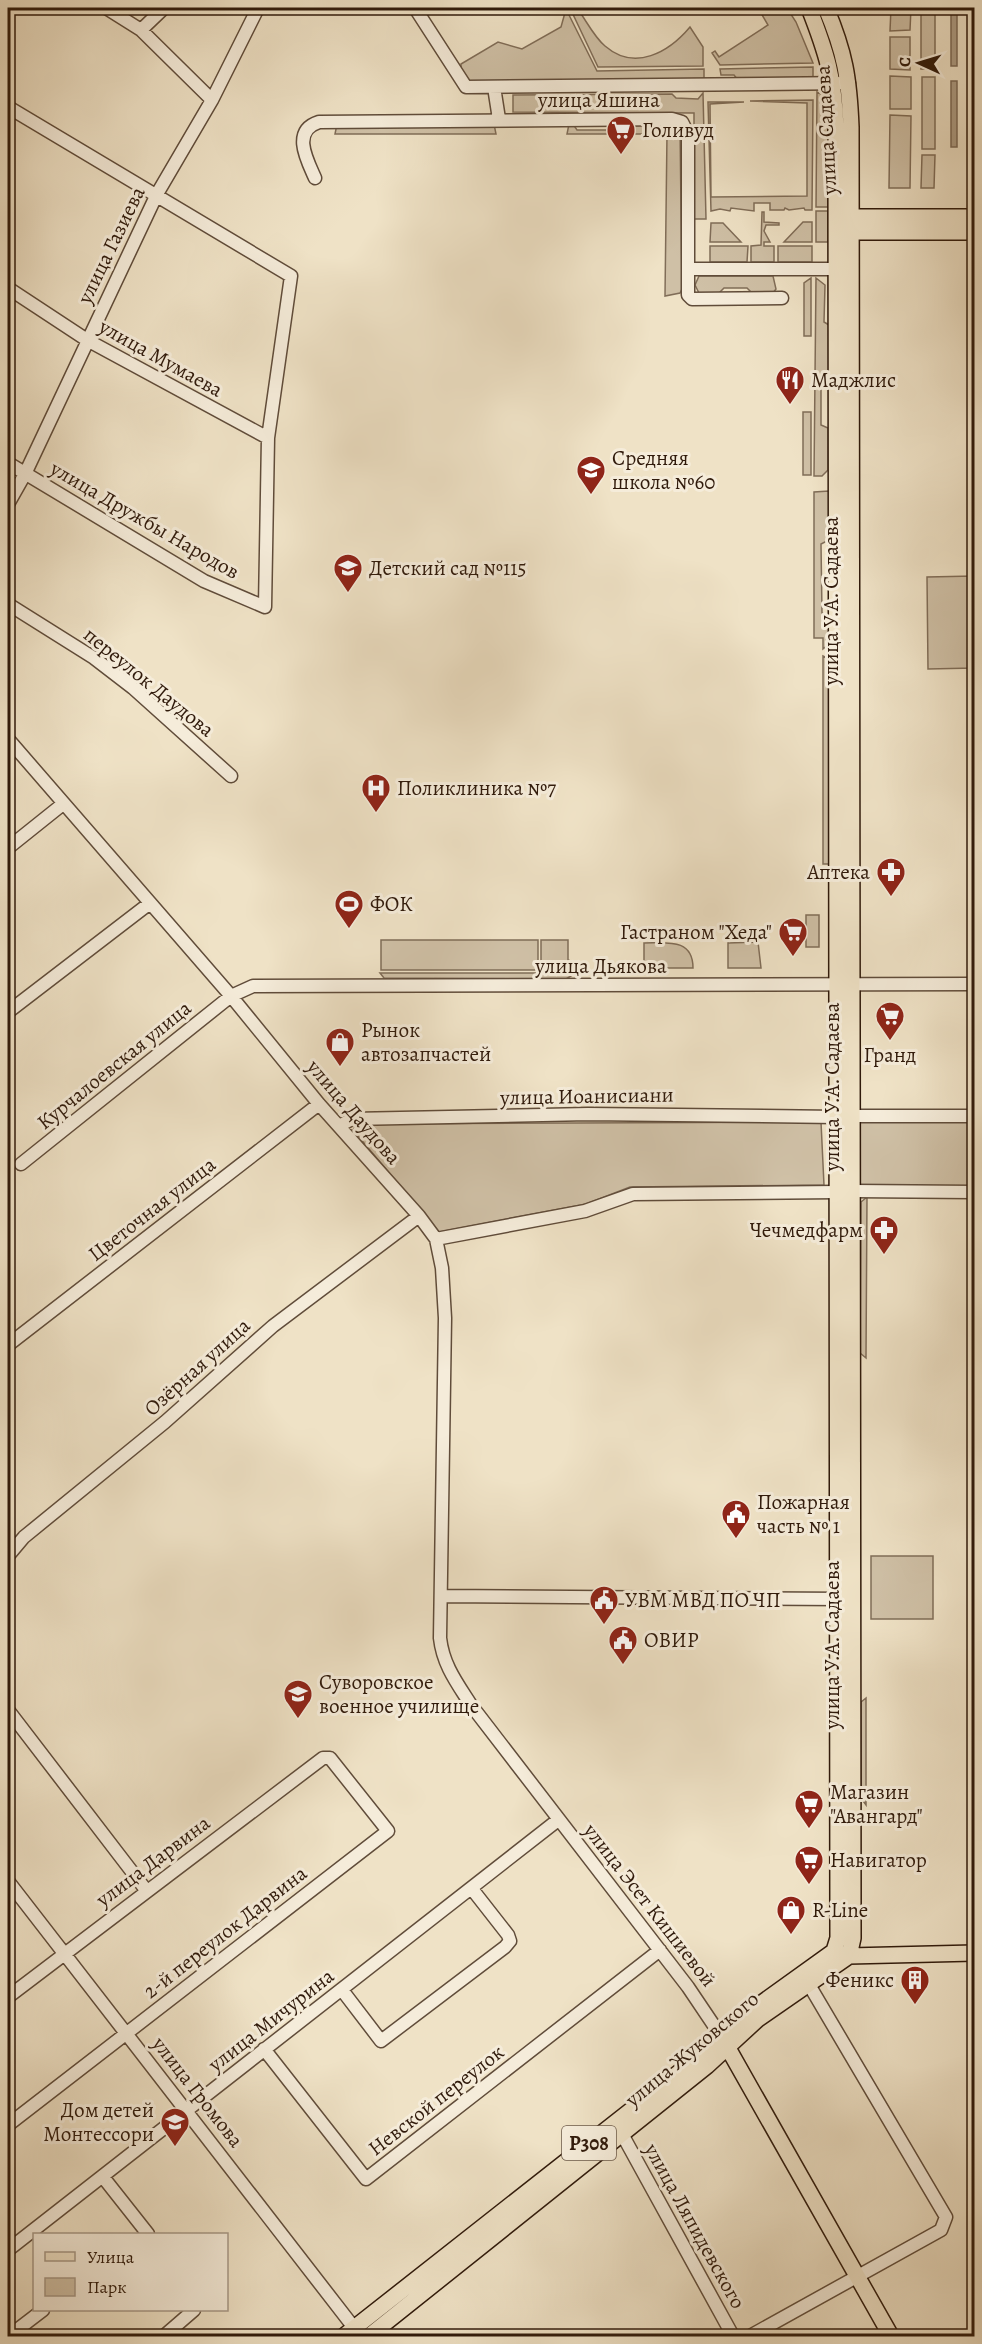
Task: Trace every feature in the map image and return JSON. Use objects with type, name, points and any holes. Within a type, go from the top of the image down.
[{"type":"main road","name":"улица Садаева","points":[[809,8],[842,84]]},
{"type":"main road","name":"улица Садаева","points":[[826,8],[842,46],[844,225]]},
{"type":"main road","points":[[844,225],[975,218]]},
{"type":"main road","points":[[844,225],[975,232]]},
{"type":"main road","name":"улица У.А. Садаева","points":[[844,225],[836,269],[837,1117],[846,1192]]},
{"type":"main road","name":"улица У.А. Садаева","points":[[844,225],[854,984],[854,1116],[846,1192],[846,1599],[853,1938],[849,1956]]},
{"type":"main road","name":"улица У.А. Садаева","points":[[834,1951],[838,1938],[846,1599]]},
{"type":"main road","points":[[834,1951],[849,1956],[975,1953]]},
{"type":"main road","name":"P308","points":[[350,2333],[705,2052],[724,2042],[834,1951]]},
{"type":"main road","name":"улица Жуковского","points":[[369,2337],[622,2134],[724,2042],[849,1956]]},
{"type":"main road","name":"улица Эсет Кишиевой","points":[[724,2042],[891,2337]]},
{"type":"street","points":[[106,8],[141,30],[212,100]]},
{"type":"street","points":[[141,30],[164,8]]},
{"type":"street","name":"улица Газиева","points":[[8,504],[25,474],[157,194],[212,100],[258,8]]},
{"type":"street","points":[[415,8],[466,87],[842,84]]},
{"type":"street","points":[[494,87],[499,120]]},
{"type":"street","points":[[8,107],[291,276],[268,438]]},
{"type":"street","name":"улица Яшина","points":[[315,178],[305,157],[302,141],[309,127],[319,122],[672,119],[682,122],[688,134],[688,269]]},
{"type":"street","points":[[782,298],[692,299],[688,295],[688,269],[836,269]]},
{"type":"street","name":"улица Мумаева","points":[[8,288],[87,340],[268,438]]},
{"type":"street","name":"улица Дружбы Народов","points":[[8,463],[204,581],[265,607],[268,438]]},
{"type":"street","name":"переулок Даудова","points":[[8,604],[94,658],[133,688],[231,776]]},
{"type":"street","name":"улица Даудова","points":[[8,739],[231,996],[319,1104],[419,1216],[436,1239],[442,1268],[445,1318],[441,1596]]},
{"type":"street","points":[[8,848],[63,804]]},
{"type":"street","points":[[8,1012],[150,903]]},
{"type":"street","name":"улица Дьякова","points":[[231,996],[253,986],[975,984]]},
{"type":"street","name":"Курчалоевская улица","points":[[21,1164],[231,996]]},
{"type":"street","name":"Цветочная улица","points":[[8,1345],[319,1104]]},
{"type":"street","name":"улица Иоанисиани","points":[[339,1126],[352,1119],[588,1114],[837,1117]]},
{"type":"street","points":[[854,1116],[975,1116]]},
{"type":"street","points":[[436,1239],[585,1211],[633,1194],[975,1191]]},
{"type":"street","name":"Озёрная улица","points":[[8,1556],[24,1537],[165,1422],[273,1326],[419,1216]]},
{"type":"street","points":[[441,1596],[846,1599]]},
{"type":"street","name":"улица Эсет Кишиевой","points":[[441,1596],[440,1638],[442,1655],[448,1669],[558,1820],[715,2024],[724,2042]]},
{"type":"street","points":[[8,1710],[146,1890]]},
{"type":"street","name":"улица Дарвина","points":[[8,1997],[322,1758]]},
{"type":"street","name":"2-й переулок Дарвина","points":[[8,2125],[388,1831],[330,1758],[322,1758]]},
{"type":"street","name":"улица Мичурина","points":[[37,2233],[187,2109],[558,1820]]},
{"type":"street","name":"улица Громова","points":[[8,1881],[187,2109],[350,2333]]},
{"type":"street","points":[[342,1990],[381,2041],[506,1947],[510,1941],[508,1935],[472,1889]]},
{"type":"street","name":"Невской переулок","points":[[264,2049],[366,2179],[660,1950]]},
{"type":"street","points":[[750,2337],[941,2230],[946,2217],[808,1983]]},
{"type":"street","name":"улица Ляпидевского","points":[[622,2134],[733,2337]]},
{"type":"street","points":[[102,2177],[146,2233]]},
{"type":"street","name":"улица Мичурина","points":[[8,2250],[32,2237]]},
{"type":"street","points":[[9,2337],[42,2311]]},
{"type":"street","points":[[164,2337],[193,2311]]},
{"type":"green space","points":[[570,8],[577,8],[605,46],[616,54],[628,58],[651,56],[662,51],[690,27],[703,47],[703,66],[598,67]]},
{"type":"green space","points":[[758,8],[787,8],[796,22],[813,63],[720,65],[712,53],[715,51],[719,57],[768,25]]},
{"type":"green space","points":[[891,8],[911,8],[910,30],[890,31]]},
{"type":"green space","points":[[921,8],[935,8],[935,69],[921,69]]},
{"type":"green space","points":[[566,9],[597,71],[704,69],[704,81],[471,82],[461,71],[461,64],[498,42],[522,49],[561,27]]},
{"type":"green space","points":[[890,37],[910,37],[910,70],[890,69]]},
{"type":"green space","points":[[813,67],[813,78],[738,80],[734,75],[721,75],[720,69]]},
{"type":"green space","points":[[890,76],[911,77],[911,109],[890,109]]},
{"type":"green space","points":[[922,77],[935,77],[935,149],[922,149]]},
{"type":"green space","points":[[817,92],[823,95],[828,102],[828,207],[816,207]]},
{"type":"green space","points":[[703,93],[706,219],[694,219],[694,113],[513,112],[513,95],[672,94],[676,98],[698,99]]},
{"type":"green space","points":[[813,100],[812,210],[785,208],[784,210],[770,210],[770,203],[754,203],[754,211],[731,208],[730,211],[720,209],[711,211],[708,102],[744,102],[710,104],[711,197],[807,196],[807,103],[750,101]]},
{"type":"green space","points":[[890,115],[911,116],[910,188],[889,188]]},
{"type":"green space","points":[[337,124],[494,124],[496,134],[335,134]]},
{"type":"green space","points":[[569,124],[573,124],[577,130],[607,130],[611,124],[675,124],[680,127],[682,289],[680,293],[665,296],[667,134],[567,134]]},
{"type":"green space","points":[[922,155],[935,155],[934,188],[921,188]]},
{"type":"green space","points":[[816,211],[828,211],[828,242],[816,242]]},
{"type":"green space","points":[[762,212],[764,212],[764,222],[779,223],[779,225],[766,225],[764,231],[770,242],[764,242],[764,246],[774,246],[774,262],[751,262],[751,246],[761,245]]},
{"type":"green space","points":[[803,222],[812,222],[812,242],[784,242]]},
{"type":"green space","points":[[711,223],[723,223],[741,242],[710,242]]},
{"type":"green space","points":[[710,246],[748,246],[747,262],[710,262]]},
{"type":"green space","points":[[778,246],[812,246],[812,262],[778,262]]},
{"type":"green space","points":[[699,276],[773,276],[776,289],[773,293],[752,293],[747,288],[724,288],[719,293],[699,293],[695,285]]},
{"type":"green space","points":[[811,278],[811,336],[804,336],[804,283]]},
{"type":"green space","points":[[816,278],[825,285],[824,322],[829,325],[829,384],[821,388],[821,425],[828,428],[828,470],[822,476],[814,476]]},
{"type":"green space","points":[[803,412],[811,412],[811,475],[803,475]]},
{"type":"green space","points":[[829,491],[829,540],[821,544],[822,613],[829,617],[829,644],[823,649],[823,638],[814,638],[814,492]]},
{"type":"green space","points":[[974,576],[974,668],[928,669],[927,577]]},
{"type":"green space","points":[[823,656],[830,660],[830,864],[823,864]]},
{"type":"green space","points":[[806,915],[819,915],[819,947],[806,947]]},
{"type":"green space","points":[[381,940],[538,940],[538,970],[381,970]]},
{"type":"green space","points":[[541,940],[568,940],[568,960],[574,962],[576,969],[541,970]]},
{"type":"green space","points":[[758,942],[761,968],[728,968],[728,943]]},
{"type":"green space","points":[[644,943],[670,943],[684,947],[692,958],[693,968],[644,968]]},
{"type":"green space","points":[[380,973],[576,973],[566,979],[384,978]]},
{"type":"green space","points":[[860,1120],[974,1120],[974,1187],[860,1188]]},
{"type":"green space","points":[[821,1122],[824,1185],[630,1187],[586,1204],[439,1232],[353,1130],[357,1124]]},
{"type":"green space","points":[[867,1197],[866,1358],[860,1353],[861,1202]]},
{"type":"green space","points":[[871,1556],[933,1556],[933,1619],[871,1619]]},
{"type":"green space","points":[[866,1698],[866,1805],[861,1798],[861,1702]]},
{"type":"shaded area","points":[[951,8],[957,8],[957,66],[951,66]]},
{"type":"shaded area","points":[[951,81],[957,81],[957,147],[951,147]]},
{"type":"place","name":"Голивуд","points":[[621,156]]},
{"type":"place","name":"Маджлис","points":[[790,406]]},
{"type":"place","name":"Средняя школа №60","points":[[591,496]]},
{"type":"place","name":"Детский сад №115","points":[[348,594]]},
{"type":"place","name":"Поликлиника №7","points":[[376,814]]},
{"type":"place","name":"Аптека","points":[[891,898]]},
{"type":"place","name":"ФОК","points":[[349,930]]},
{"type":"place","name":"Гастраном \"Хеда\"","points":[[793,958]]},
{"type":"place","name":"Гранд","points":[[890,1042]]},
{"type":"place","name":"Рынок автозапчастей","points":[[340,1068]]},
{"type":"place","name":"Чечмедфарм","points":[[884,1256]]},
{"type":"place","name":"Пожарная часть № 1","points":[[736,1540]]},
{"type":"place","name":"УВМ МВД ПО ЧП","points":[[604,1626]]},
{"type":"place","name":"ОВИР","points":[[623,1666]]},
{"type":"place","name":"Суворовское военное училище","points":[[298,1720]]},
{"type":"place","name":"Магазин \"Авангард\"","points":[[809,1830]]},
{"type":"place","name":"Навигатор","points":[[809,1886]]},
{"type":"place","name":"R-Line","points":[[791,1936]]},
{"type":"place","name":"Феникс","points":[[915,2006]]},
{"type":"place","name":"Дом детей Монтессори","points":[[175,2148]]}]
